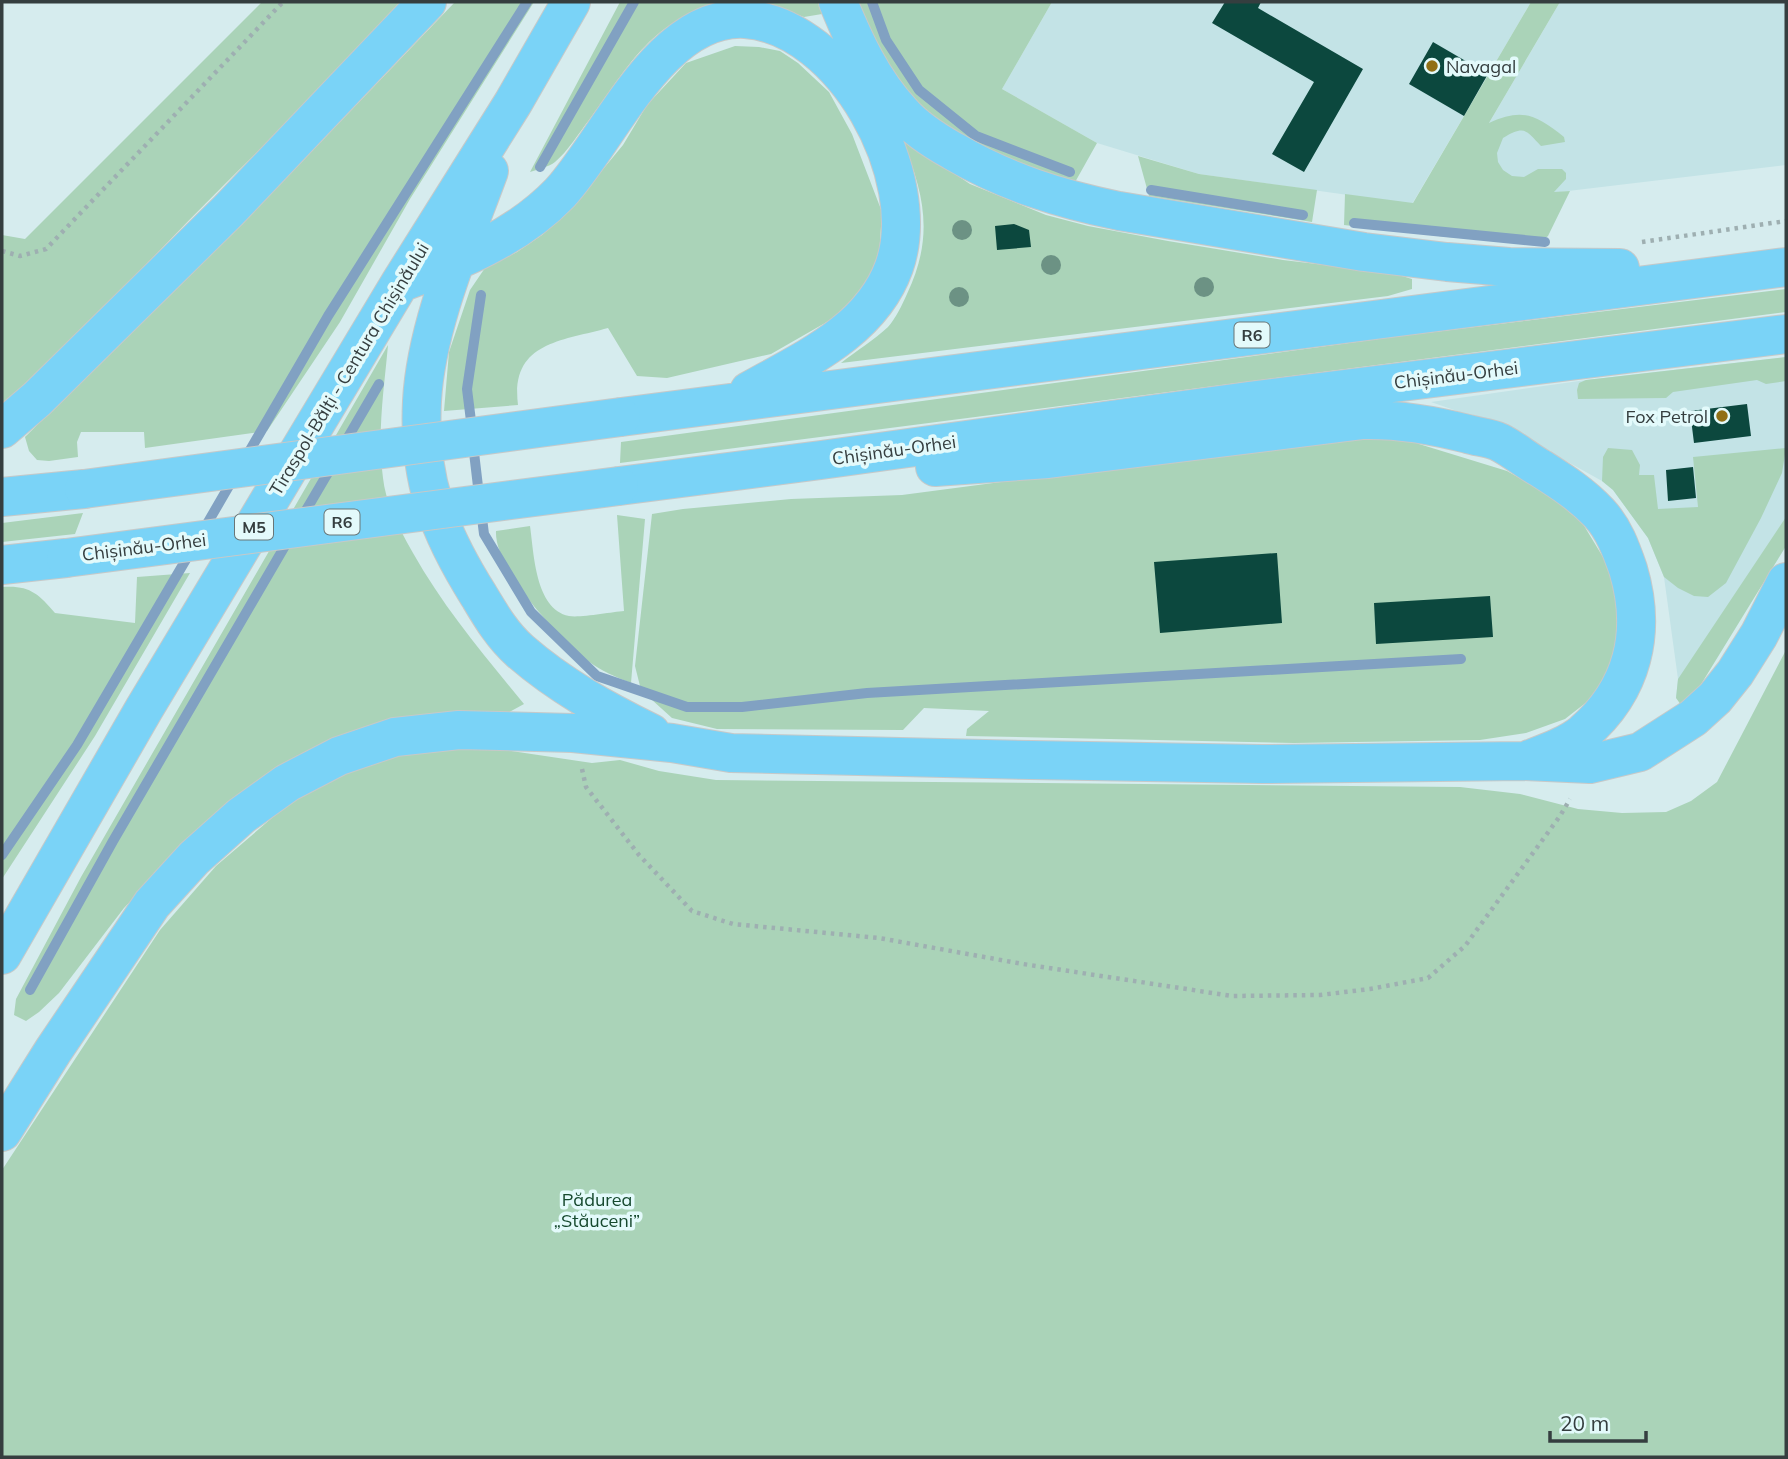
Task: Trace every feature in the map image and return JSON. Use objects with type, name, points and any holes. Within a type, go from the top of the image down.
[{"type":"highway","points":[[2,429],[37,399],[229,209],[428,2]]},
{"type":"highway","name":"Tiraspol-Bălți - Centura Chișinăului","points":[[2,955],[144,709],[400,283],[513,103],[571,2]]},
{"type":"highway","points":[[838,2],[873,76],[902,114],[933,139],[985,170],[1027,187],[1090,206],[1364,252],[1447,262],[1509,267],[1780,268]]},
{"type":"highway","points":[[400,283],[456,263],[492,244],[528,220],[560,193],[648,73],[678,43],[726,19],[778,25],[810,44],[853,89],[869,111],[893,167],[899,199],[901,236],[894,267],[880,293],[849,332],[730,401]]},
{"type":"highway","points":[[513,103],[432,336],[422,400],[425,474],[440,527],[457,561],[501,631],[557,680],[601,707],[672,743]]},
{"type":"highway","name":"R6","points":[[2,497],[84,489],[730,401],[1780,268]]},
{"type":"highway","name":"Chișinău-Orhei","points":[[2,565],[1786,334]]},
{"type":"highway","points":[[821,460],[947,467],[997,464],[1394,419],[1438,425],[1499,442],[1574,488],[1606,522],[1621,548],[1634,588],[1637,631],[1631,664],[1620,690],[1608,708],[1582,734],[1556,749],[1523,761]]},
{"type":"highway","points":[[2,1132],[152,904],[194,858],[241,816],[287,783],[339,756],[395,737],[459,730],[573,733],[672,743],[731,753],[1031,760],[1262,764],[1523,761],[1590,764],[1640,752],[1693,718],[1715,698],[1759,635],[1786,582]]},
{"type":"path","points":[[2,251],[20,256],[46,249],[283,2]]},
{"type":"path","points":[[573,733],[586,787],[639,855],[692,911],[733,924],[879,938],[1232,996],[1320,995],[1428,978],[1465,946],[1560,816],[1590,764]]},
{"type":"shaded area","points":[[1052,2],[1531,2],[1412,204],[1199,174],[1097,143],[1002,89]]},
{"type":"shaded area","points":[[1560,2],[1786,2],[1786,165],[1509,198],[1478,142]]},
{"type":"shaded area","name":"Fox Petrol","points":[[1786,357],[1786,546],[1714,661],[1676,698],[1678,679],[1664,577],[1648,538],[1613,490],[1602,481],[1509,429],[1431,402],[1586,380]]},
{"type":"green space","points":[[262,2],[406,2],[2,411],[2,235],[25,239]]},
{"type":"green space","points":[[455,2],[534,2],[410,199],[340,322],[267,431],[145,448],[144,432],[81,432],[77,442],[78,457],[37,460],[29,451],[25,437],[291,173]]},
{"type":"green space","points":[[620,2],[727,2],[701,9],[661,31],[631,62],[560,158],[550,165],[530,172]]},
{"type":"green space","points":[[763,2],[818,2],[822,14],[804,17]]},
{"type":"green space","points":[[854,2],[1052,2],[1002,89],[1097,143],[1074,184],[1043,176],[971,142],[921,107],[876,52]]},
{"type":"green space","points":[[1531,2],[1560,2],[1489,123],[1511,116],[1528,116],[1545,123],[1564,137],[1565,142],[1541,146],[1525,131],[1516,132],[1503,138],[1497,153],[1503,170],[1512,176],[1524,177],[1538,169],[1562,169],[1566,173],[1566,179],[1554,192],[1570,191],[1548,236],[1539,243],[1447,237],[1344,225],[1345,194],[1413,203]]},
{"type":"green space","points":[[735,46],[780,51],[798,63],[829,92],[852,134],[882,212],[879,256],[867,281],[839,315],[771,354],[667,378],[637,376],[608,328],[557,341],[531,356],[522,368],[518,384],[518,405],[444,411],[449,352],[470,290],[485,268],[517,252],[542,235],[571,208],[623,145],[647,105],[686,63]]},
{"type":"green space","points":[[902,139],[970,184],[1046,215],[1168,241],[1283,260],[1392,273],[1412,279],[1412,289],[1388,296],[841,363],[891,323],[907,294],[921,254],[921,198]]},
{"type":"green space","points":[[1138,156],[1199,174],[1317,190],[1312,222],[1149,196]]},
{"type":"green space","points":[[1786,289],[1786,312],[620,463],[621,442],[1393,337]]},
{"type":"green space","points":[[388,345],[381,445],[383,478],[390,508],[438,593],[524,704],[495,720],[435,720],[176,853],[124,908],[59,993],[26,1021],[14,1015],[16,999],[81,877]]},
{"type":"green space","points":[[1786,357],[1786,381],[1766,384],[1757,380],[1673,392],[1666,398],[1578,399],[1579,383],[1586,380]]},
{"type":"green space","points":[[1411,436],[1419,444],[1507,471],[1551,496],[1583,524],[1615,577],[1621,601],[1616,657],[1597,694],[1565,719],[1526,733],[1480,740],[1294,743],[966,736],[967,729],[989,711],[924,708],[903,730],[717,729],[672,718],[641,690],[635,666],[652,514],[791,499],[902,495],[1330,439]]},
{"type":"green space","points":[[1608,448],[1632,450],[1640,465],[1639,475],[1654,475],[1658,509],[1698,507],[1693,457],[1786,448],[1782,473],[1761,518],[1726,583],[1708,597],[1694,596],[1664,577],[1648,538],[1613,490],[1602,481],[1603,457]]},
{"type":"green space","points":[[83,513],[75,534],[2,542],[2,523]]},
{"type":"green space","points":[[617,515],[645,519],[631,683],[588,661],[530,602],[505,564],[498,547],[496,531],[530,526],[538,578],[549,603],[569,616],[588,616],[624,611]]},
{"type":"green space","points":[[1786,517],[1786,546],[1692,699],[1681,705],[1676,698],[1678,679]]},
{"type":"green space","points":[[190,573],[95,736],[2,879],[2,587],[26,589],[43,600],[55,613],[135,623],[137,577]]},
{"type":"green space","name":"Pădurea „Stăuceni”","points":[[1786,650],[1786,1457],[2,1457],[2,1170],[160,930],[216,866],[287,805],[348,766],[429,750],[477,746],[592,763],[620,760],[659,771],[716,780],[1460,787],[1520,794],[1578,809],[1622,813],[1666,812],[1691,801],[1717,782]]},
{"type":"building","points":[[1225,2],[1261,2],[1258,8],[1363,69],[1304,172],[1272,154],[1314,82],[1212,23]]},
{"type":"building","points":[[1433,42],[1488,74],[1464,116],[1409,84]]},
{"type":"building","points":[[1014,224],[1029,230],[1031,247],[997,250],[995,226]]},
{"type":"building","points":[[1747,404],[1751,436],[1694,443],[1690,411]]},
{"type":"building","points":[[1693,467],[1696,498],[1668,501],[1666,470]]},
{"type":"building","points":[[1277,553],[1282,623],[1160,633],[1154,562]]},
{"type":"building","points":[[1490,596],[1493,637],[1376,644],[1374,603]]},
{"type":"waterway","points":[[246,457],[328,316],[527,2]]},
{"type":"waterway","points":[[540,167],[634,2]]},
{"type":"waterway","points":[[872,2],[886,40],[919,90],[976,136],[1070,172]]},
{"type":"waterway","points":[[1151,190],[1303,215]]},
{"type":"waterway","points":[[1354,223],[1545,242]]},
{"type":"waterway","points":[[472,429],[467,389],[481,295]]},
{"type":"waterway","points":[[344,444],[379,384]]},
{"type":"waterway","points":[[473,444],[479,495]]},
{"type":"waterway","points":[[302,517],[332,466]]},
{"type":"waterway","points":[[204,529],[233,479]]},
{"type":"waterway","points":[[481,510],[484,534],[531,612],[597,676],[687,707],[742,707],[867,693],[1461,659]]},
{"type":"waterway","points":[[30,990],[113,841],[289,539]]},
{"type":"waterway","points":[[2,855],[77,745],[191,551]]},
{"type":"place","name":"Navagal","points":[[1432,66]]},
{"type":"place","name":"Fox Petrol","points":[[1722,416]]}]
